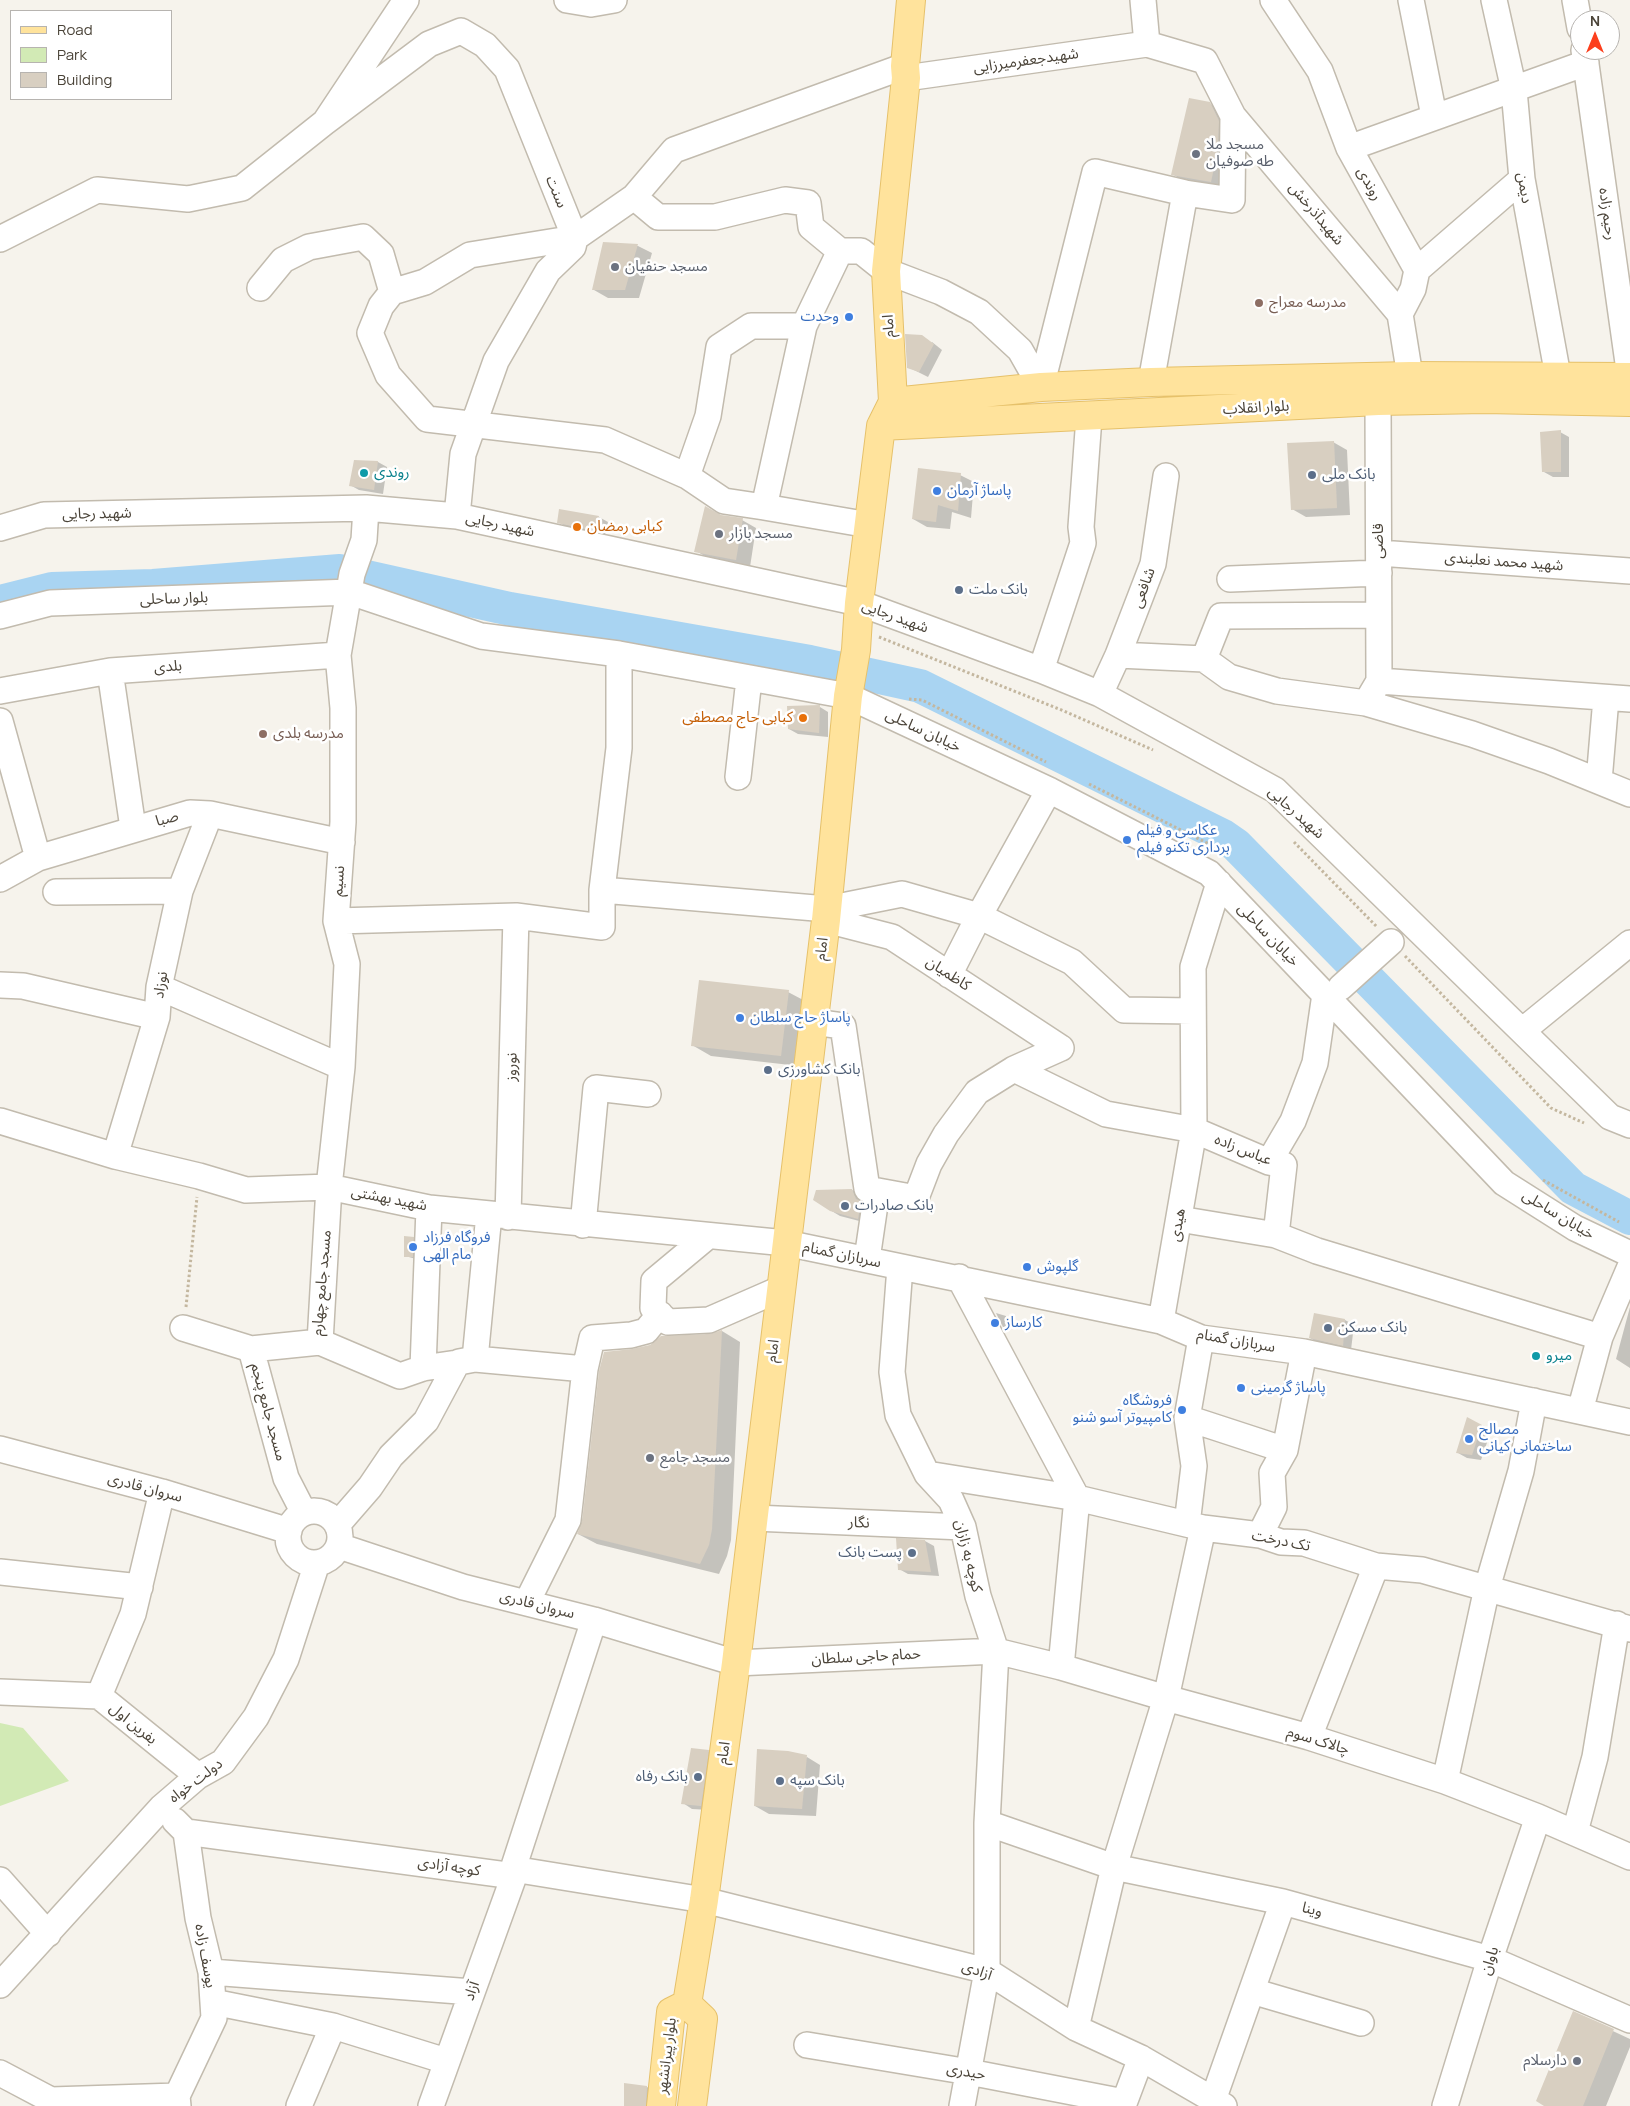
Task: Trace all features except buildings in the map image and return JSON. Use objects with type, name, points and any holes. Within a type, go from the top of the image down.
[{"type":"main road","name":"امام","points":[[687,2004],[704,1900],[754,1518],[826,914],[848,696],[858,627],[881,426],[893,402],[886,271],[906,72],[911,0]]},
{"type":"main road","name":"بلوار انقلاب","points":[[893,402],[1041,387],[1152,382],[1410,376],[1630,377]]},
{"type":"main road","name":"بلوار انقلاب","points":[[881,426],[1378,401],[1485,398],[1630,402]]},
{"type":"main road","name":"بلوار پیرانشهر","points":[[661,2106],[671,2012],[687,2004],[703,2019],[692,2106]]},
{"type":"street","points":[[0,238],[98,190],[188,199],[242,188],[325,122],[406,0]]},
{"type":"street","points":[[567,0],[591,4],[614,0]]},
{"type":"street","points":[[1143,0],[1147,44]]},
{"type":"street","name":"روندی","points":[[1273,0],[1320,71],[1349,148],[1417,270]]},
{"type":"street","points":[[1411,0],[1434,116]]},
{"type":"street","name":"دیمن","points":[[1494,0],[1514,90],[1522,179],[1558,376]]},
{"type":"street","name":"سنت","points":[[325,122],[429,44],[461,31],[485,44],[507,69],[575,238]]},
{"type":"street","name":"شهیدجعفرمیرزایی","points":[[575,238],[634,197],[674,150],[906,72],[1147,44]]},
{"type":"street","name":"شهیدآذرخش","points":[[1147,44],[1205,61],[1232,116],[1400,314]]},
{"type":"street","points":[[1349,148],[1434,116],[1514,90],[1577,60]]},
{"type":"street","name":"رحیم زاده","points":[[1586,60],[1630,377]]},
{"type":"street","points":[[1041,387],[1095,172],[1185,193],[1232,200],[1232,116]]},
{"type":"street","points":[[1410,376],[1400,314],[1413,289],[1417,270],[1522,179]]},
{"type":"street","points":[[1152,382],[1185,193]]},
{"type":"street","points":[[634,197],[658,217],[715,217],[785,200],[808,204],[810,227],[840,251],[861,251],[886,271],[941,292],[979,312],[1020,350],[1041,387]]},
{"type":"street","points":[[260,288],[282,260],[310,248],[363,237],[381,254],[392,292]]},
{"type":"street","points":[[457,516],[463,454],[473,425],[496,362],[548,271],[573,247],[575,238],[470,255],[425,282],[392,292],[381,306],[370,333],[388,375],[427,419],[473,425],[605,440],[687,476],[724,501],[870,525]]},
{"type":"street","points":[[764,507],[804,326],[840,251]]},
{"type":"street","points":[[687,476],[708,416],[719,347],[751,326],[804,326]]},
{"type":"street","name":"قاضی","points":[[1378,401],[1379,681]]},
{"type":"street","points":[[1041,670],[1083,543],[1081,527],[1088,417]]},
{"type":"street","name":"شافعی","points":[[1100,694],[1118,656],[1153,564],[1166,476]]},
{"type":"street","name":"شهید رجایی","points":[[0,528],[44,515],[366,508],[457,516],[858,627],[1041,670],[1100,694],[1275,790],[1610,1117],[1630,1124]]},
{"type":"street","name":"نسیم","points":[[329,1187],[342,1067],[347,964],[336,921],[342,842],[343,708],[338,656],[351,583],[364,540],[366,508]]},
{"type":"street","name":"شهید محمد نعلبندی","points":[[1230,578],[1379,563],[1630,571]]},
{"type":"street","name":"بلوار ساحلی","points":[[0,616],[50,603],[351,583]]},
{"type":"street","name":"خیابان ساحلی","points":[[351,583],[481,636],[619,654],[848,696],[1049,790],[1209,873],[1333,990],[1504,1182],[1576,1228],[1630,1254]]},
{"type":"street","points":[[1204,659],[1222,616],[1378,615]]},
{"type":"street","points":[[336,921],[516,916],[602,927],[602,890],[619,748],[619,654]]},
{"type":"street","name":"بلدی","points":[[0,691],[110,671],[338,656]]},
{"type":"street","points":[[1118,656],[1204,659],[1228,676],[1277,691],[1366,703],[1472,734],[1630,794]]},
{"type":"street","points":[[110,671],[133,828]]},
{"type":"street","points":[[738,777],[749,679]]},
{"type":"street","points":[[1366,703],[1379,681],[1618,699],[1599,781]]},
{"type":"street","points":[[0,721],[38,858]]},
{"type":"street","points":[[949,975],[979,916],[1049,790]]},
{"type":"street","name":"صبا","points":[[0,879],[38,858],[190,812],[210,814],[342,842]]},
{"type":"street","name":"نوزاد","points":[[115,1156],[157,1017],[159,988],[180,891],[210,814]]},
{"type":"street","points":[[1194,1130],[1193,967],[1219,883]]},
{"type":"street","points":[[602,890],[826,914],[902,894],[979,916],[1072,962],[1124,1010],[1193,1011]]},
{"type":"street","points":[[56,892],[180,891]]},
{"type":"street","name":"کاظمیان","points":[[826,914],[892,937],[1061,1048],[1014,1068]]},
{"type":"street","name":"نوروز","points":[[466,1361],[498,1216],[516,916]]},
{"type":"street","points":[[1268,1162],[1293,1121],[1315,1064],[1333,990],[1391,942]]},
{"type":"street","points":[[1522,1030],[1630,943]]},
{"type":"street","points":[[0,986],[23,986],[157,1017]]},
{"type":"street","points":[[159,988],[342,1067]]},
{"type":"street","points":[[813,1022],[843,1026],[867,1189],[916,1198],[929,1164],[946,1134],[977,1092],[1014,1068]]},
{"type":"street","name":"عباس زاده","points":[[1014,1068],[1106,1114],[1194,1130],[1268,1162],[1284,1165],[1276,1235]]},
{"type":"street","points":[[583,1225],[596,1088],[648,1094]]},
{"type":"street","name":"شهید بهشتی","points":[[0,1121],[115,1156],[200,1176],[246,1190],[329,1187],[429,1208],[583,1225],[786,1243]]},
{"type":"street","name":"هیدی","points":[[1161,1321],[1194,1130]]},
{"type":"street","name":"مسجد جامع چهارم","points":[[251,1349],[320,1342],[329,1187]]},
{"type":"street","points":[[867,1260],[876,1191]]},
{"type":"street","points":[[423,1368],[429,1208]]},
{"type":"street","points":[[1179,1219],[1276,1235],[1317,1251],[1600,1337]]},
{"type":"street","points":[[708,1236],[654,1282],[653,1308],[668,1322],[709,1320],[780,1289]]},
{"type":"street","name":"سربازان گمنام","points":[[786,1243],[900,1267],[959,1277],[1161,1321],[1201,1338],[1304,1352],[1630,1422]]},
{"type":"street","name":"کوچه به زازان","points":[[900,1267],[892,1372],[898,1415],[927,1474],[951,1500],[963,1527],[978,1596],[996,1652]]},
{"type":"street","points":[[1580,1411],[1600,1337],[1630,1267]]},
{"type":"street","points":[[959,1277],[1077,1498],[1061,1666]]},
{"type":"street","points":[[526,1602],[568,1520],[585,1369],[592,1338],[631,1336],[646,1331],[660,1314]]},
{"type":"street","name":"مسجد جامع پنجم","points":[[183,1328],[251,1349],[296,1522]]},
{"type":"street","points":[[1076,2028],[1114,1867],[1166,1698],[1195,1526],[1194,1466],[1187,1418],[1201,1338]]},
{"type":"street","points":[[320,1342],[400,1376],[423,1368],[466,1361],[585,1369]]},
{"type":"street","points":[[1260,1535],[1274,1507],[1272,1473],[1285,1450],[1304,1352]]},
{"type":"street","points":[[338,1535],[332,1519],[319,1512],[296,1522],[290,1547],[301,1560],[317,1563],[331,1558],[338,1535],[391,1456],[426,1421],[466,1361]]},
{"type":"street","points":[[1444,1781],[1487,1588],[1521,1471],[1534,1401]]},
{"type":"street","points":[[1187,1418],[1285,1450]]},
{"type":"street","name":"سروان قادری","points":[[0,1449],[162,1492],[296,1522]]},
{"type":"street","name":"تک درخت","points":[[927,1474],[1077,1498],[1195,1526],[1260,1535],[1281,1542],[1304,1543],[1376,1566],[1422,1570],[1623,1627]]},
{"type":"street","points":[[100,1696],[133,1614],[162,1492]]},
{"type":"street","name":"نگار","points":[[754,1518],[963,1527]]},
{"type":"street","name":"سروان قادری","points":[[338,1535],[463,1587],[594,1620],[736,1663]]},
{"type":"street","name":"دولت خواه","points":[[0,1985],[162,1807],[198,1776],[223,1762],[256,1717],[286,1659],[317,1563]]},
{"type":"street","points":[[1309,1737],[1376,1566]]},
{"type":"street","points":[[0,1572],[140,1587]]},
{"type":"street","name":"آزاد","points":[[431,2106],[513,1873],[594,1620]]},
{"type":"street","points":[[1575,1832],[1595,1757],[1623,1627]]},
{"type":"street","points":[[962,2106],[987,1971],[987,1823],[996,1652]]},
{"type":"street","name":"چالاک سوم","points":[[996,1652],[1061,1666],[1166,1698],[1309,1737],[1444,1781],[1575,1832],[1630,1857]]},
{"type":"street","name":"حمام حاجی سلطان","points":[[736,1663],[996,1652]]},
{"type":"street","name":"بفرین اول","points":[[0,1692],[100,1696],[198,1776]]},
{"type":"street","points":[[162,1807],[186,1832]]},
{"type":"street","name":"باوان","points":[[1445,2106],[1490,1959],[1538,1817]]},
{"type":"street","name":"وینا","points":[[987,1823],[1114,1867],[1283,1902],[1490,1959],[1630,2020]]},
{"type":"street","name":"کوچه آزادی","points":[[186,1832],[513,1873],[704,1900]]},
{"type":"street","name":"یوسف زاده","points":[[177,2101],[214,2018],[210,1972],[198,1918],[186,1832]]},
{"type":"street","points":[[0,1880],[48,1934]]},
{"type":"street","name":"آزادی","points":[[704,1900],[987,1971],[1076,2028],[1141,2058],[1218,2103]]},
{"type":"street","points":[[1218,2103],[1252,1991],[1283,1902]]},
{"type":"street","points":[[210,1972],[472,1992]]},
{"type":"street","points":[[1252,1991],[1362,2023]]},
{"type":"street","points":[[213,2002],[333,2026],[446,2061]]},
{"type":"street","points":[[299,2106],[333,2026]]},
{"type":"street","name":"حیدری","points":[[807,2045],[969,2072],[1124,2104]]},
{"type":"street","points":[[1124,2104],[1141,2058]]},
{"type":"street","points":[[0,2073],[51,2100],[177,2101]]},
{"type":"path","points":[[858,627],[1064,711],[1162,754]]},
{"type":"path","points":[[1290,838],[1551,1108],[1586,1124]]},
{"type":"path","points":[[183,1328],[200,1176]]},
{"type":"path","points":[[1538,1177],[1622,1224]]},
{"type":"green space","points":[[0,1723],[23,1728],[69,1781],[0,1806]]},
{"type":"waterway","points":[[0,602],[52,589],[153,586],[340,571],[510,609],[810,662],[920,686],[1223,836],[1236,845],[1573,1188],[1630,1218]]},
{"type":"place","name":"مسجد ملا طه صوفیان","points":[[1196,154]]},
{"type":"place","name":"مسجد حنفیان","points":[[615,267]]},
{"type":"place","name":"مدرسه معراج","points":[[1259,303]]},
{"type":"place","name":"وحدت","points":[[849,317]]},
{"type":"place","name":"روندی","points":[[364,473]]},
{"type":"place","name":"بانک ملی","points":[[1312,475]]},
{"type":"place","name":"پاساژ آرمان","points":[[937,491]]},
{"type":"place","name":"کبابی رمضان","points":[[577,527]]},
{"type":"place","name":"مسجد بازار","points":[[719,534]]},
{"type":"place","name":"بانک ملت","points":[[959,590]]},
{"type":"place","name":"کبابی حاج مصطفی","points":[[803,718]]},
{"type":"place","name":"مدرسه بلدی","points":[[263,734]]},
{"type":"place","name":"عکاسی و فیلم برداری تکنو فیلم","points":[[1127,840]]},
{"type":"place","name":"پاساژ حاج سلطان","points":[[740,1018]]},
{"type":"place","name":"بانک کشاورزی","points":[[768,1070]]},
{"type":"place","name":"بانک صادرات","points":[[845,1206]]},
{"type":"place","name":"فروگاه فرزاد مام الهی","points":[[413,1247]]},
{"type":"place","name":"گلپوش","points":[[1027,1267]]},
{"type":"place","name":"کارساز","points":[[995,1323]]},
{"type":"place","name":"بانک مسکن","points":[[1328,1328]]},
{"type":"place","name":"میرو","points":[[1536,1356]]},
{"type":"place","name":"پاساژ گرمینی","points":[[1241,1388]]},
{"type":"place","name":"فروشگاه کامپیوتر آسو شنو","points":[[1182,1410]]},
{"type":"place","name":"مصالح ساختمانی کیانی","points":[[1469,1439]]},
{"type":"place","name":"مسجد جامع","points":[[650,1458]]},
{"type":"place","name":"پست بانک","points":[[912,1553]]},
{"type":"place","name":"بانک رفاه","points":[[698,1777]]},
{"type":"place","name":"بانک سپه","points":[[780,1781]]},
{"type":"place","name":"دارسلام","points":[[1577,2061]]}]
